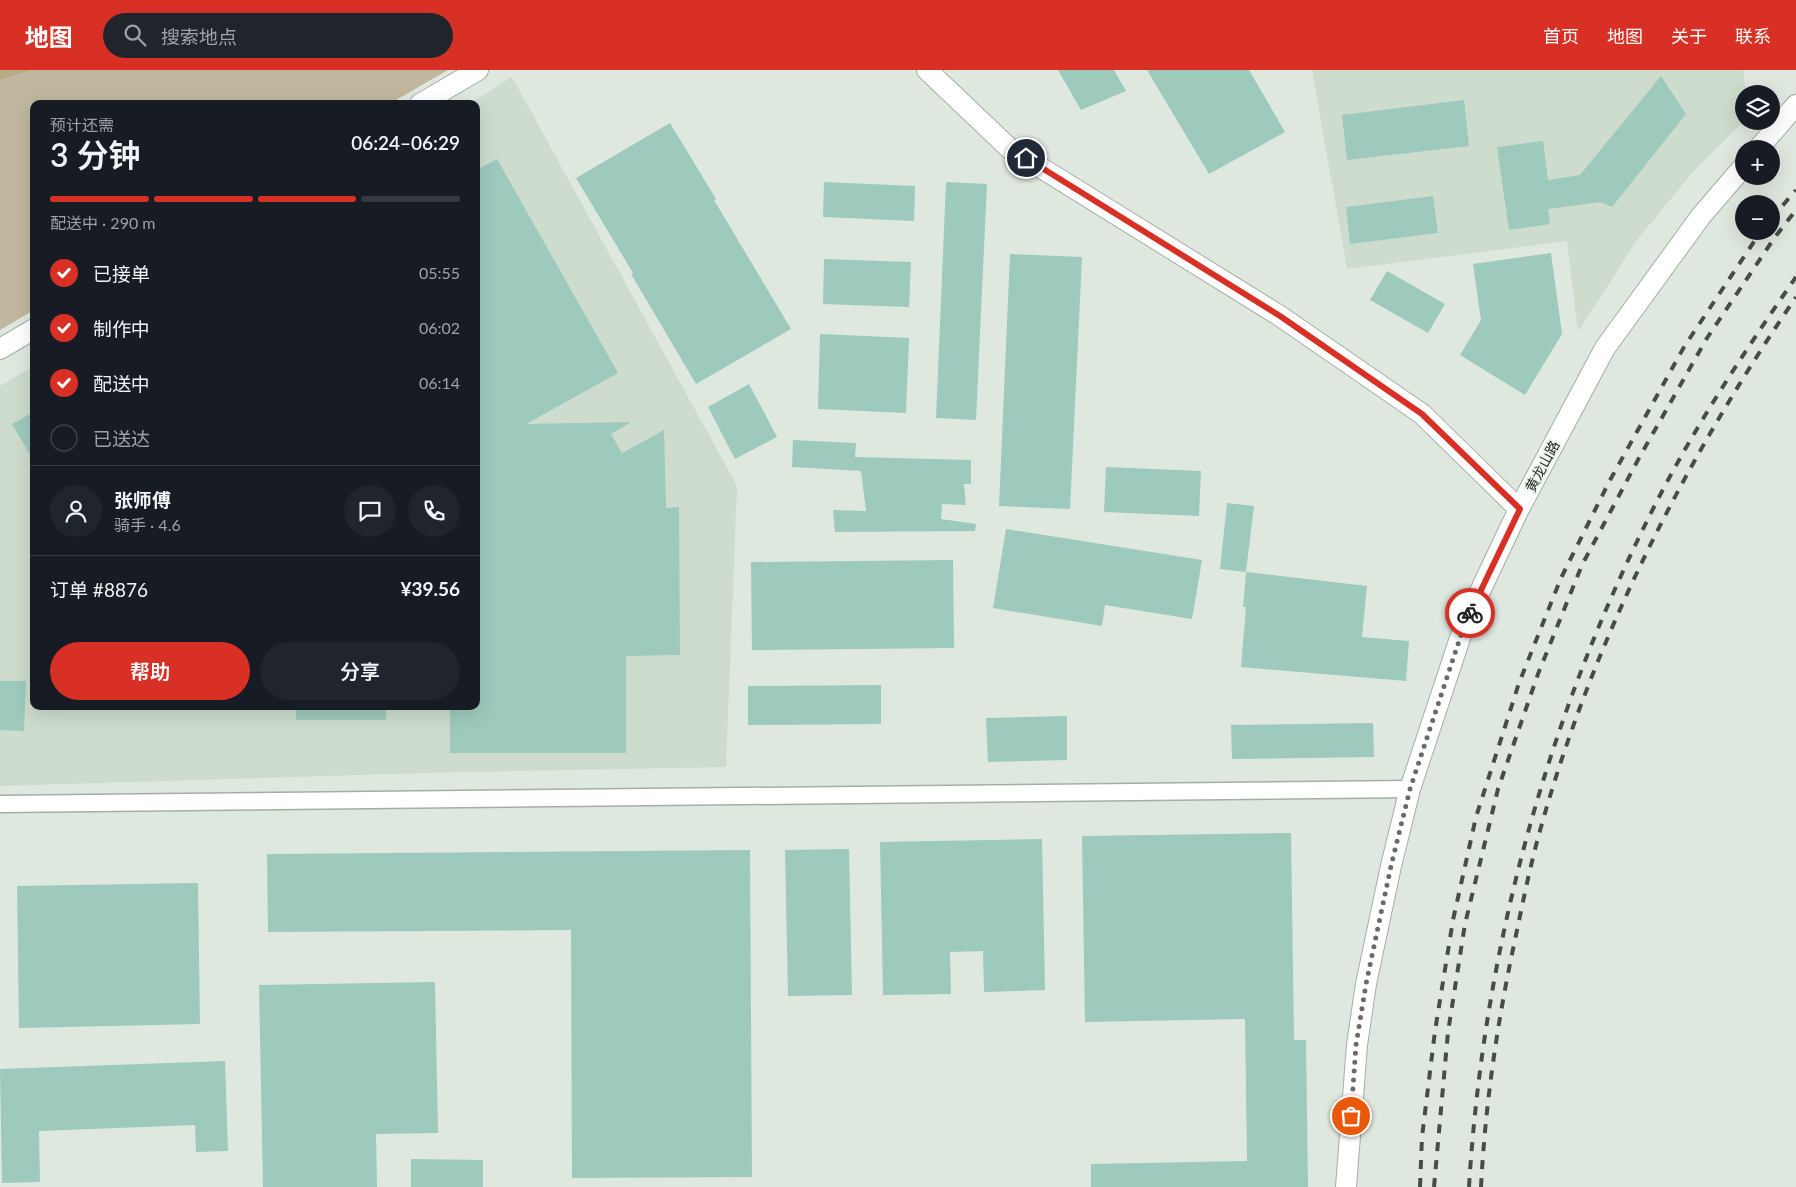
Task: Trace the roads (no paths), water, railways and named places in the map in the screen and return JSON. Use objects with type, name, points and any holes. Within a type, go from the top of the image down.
[{"type":"street","points":[[427,100],[478,70]]},
{"type":"street","points":[[928,70],[1010,148],[1280,316],[1422,414],[1520,509]]},
{"type":"street","points":[[1766,140],[1796,105]]},
{"type":"street","name":"黄龙山路","points":[[1346,1187],[1358,1036],[1366,984],[1391,866],[1410,789],[1465,623],[1520,509],[1605,348],[1701,216],[1735,176]]},
{"type":"street","points":[[0,349],[30,331]]},
{"type":"street","points":[[0,804],[1410,789]]},
{"type":"railway","points":[[1780,209],[1796,190]]},
{"type":"railway","points":[[1434,1187],[1448,1032],[1465,924],[1498,789],[1538,674],[1582,565],[1639,458],[1707,338],[1775,237],[1796,210]]},
{"type":"railway","points":[[1420,1187],[1422,1137],[1435,1031],[1453,920],[1476,817],[1519,683],[1561,578],[1609,482],[1684,347],[1755,240]]},
{"type":"railway","points":[[1469,1187],[1476,1101],[1488,1015],[1504,929],[1525,845],[1549,762],[1578,680],[1610,600],[1663,489],[1717,396],[1796,277]]},
{"type":"railway","points":[[1481,1187],[1488,1099],[1506,983],[1541,827],[1563,757],[1588,687],[1616,619],[1647,552],[1717,422],[1755,359],[1796,297]]}]
